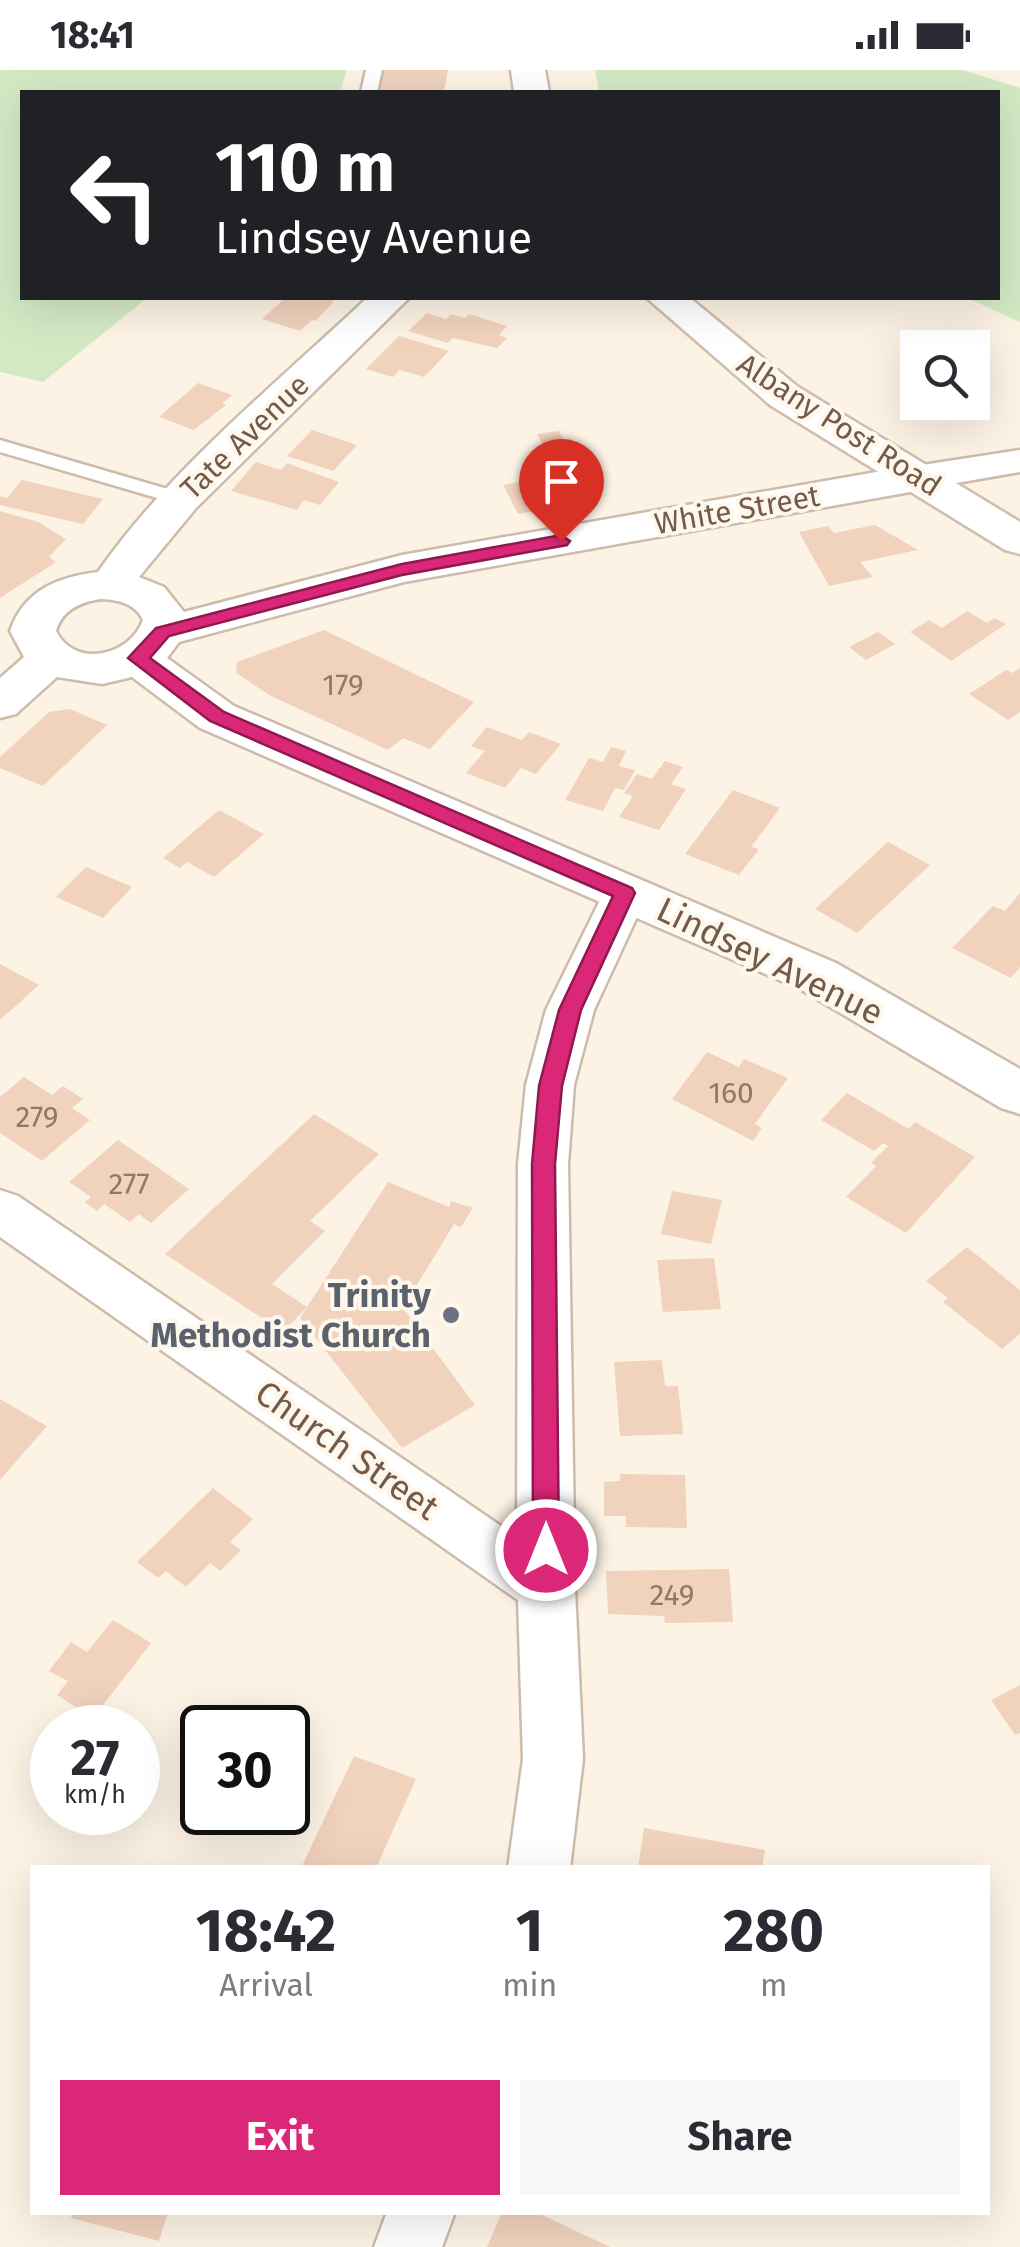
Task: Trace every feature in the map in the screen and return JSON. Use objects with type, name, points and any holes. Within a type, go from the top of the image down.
[{"type":"street","name":"Tate Avenue","points":[[111,585],[139,544],[180,499],[387,300]]},
{"type":"street","name":"Albany Post Road","points":[[669,300],[784,396],[1020,540]]},
{"type":"street","name":"White Street","points":[[27,640],[90,668],[150,645],[402,569],[1020,460]]},
{"type":"street","points":[[0,703],[39,614],[56,598],[82,588],[111,585],[134,590],[153,600],[163,614],[150,645]]},
{"type":"street","name":"Lindsey Avenue","points":[[150,645],[217,717],[818,976],[1020,1094]]},
{"type":"street","points":[[540,1865],[553,1760],[546,1588],[543,1164],[550,1086],[570,1010],[624,893]]},
{"type":"street","name":"Church Street","points":[[0,1210],[546,1588]]},
{"type":"street","points":[[408,2247],[420,2215]]},
{"type":"lane","points":[[0,446],[180,499]]},
{"type":"green space","points":[[0,70],[347,70],[341,90],[20,90],[20,300],[145,300],[43,382],[0,372]]},
{"type":"green space","points":[[595,70],[963,70],[1020,88],[1020,322],[971,300],[1000,300],[1000,90],[599,90]]},
{"type":"building","points":[[378,70],[448,70],[444,90],[373,90]]},
{"type":"building","points":[[283,300],[334,301],[316,321],[300,331],[262,319]]},
{"type":"building","points":[[427,313],[446,319],[451,314],[465,318],[469,314],[507,326],[499,335],[507,338],[497,348],[453,338],[448,343],[408,331]]},
{"type":"building","points":[[399,336],[449,351],[424,377],[400,370],[393,377],[366,369]]},
{"type":"building","points":[[198,383],[232,395],[222,404],[226,405],[194,430],[159,417]]},
{"type":"building","points":[[312,430],[357,445],[333,471],[287,456]]},
{"type":"building","points":[[559,431],[571,452],[549,456],[537,434]]},
{"type":"building","points":[[256,462],[281,470],[287,463],[339,482],[320,505],[304,500],[297,510],[231,491]]},
{"type":"building","points":[[22,480],[103,499],[83,524],[0,505],[0,496],[7,498]]},
{"type":"building","points":[[531,480],[546,509],[518,514],[503,485]]},
{"type":"building","points":[[0,511],[38,522],[66,539],[49,557],[56,562],[0,598]]},
{"type":"building","points":[[875,525],[918,550],[860,562],[873,577],[829,586],[799,532],[828,526],[834,533]]},
{"type":"building","points":[[967,611],[987,623],[994,618],[1006,624],[951,661],[910,632],[929,620],[942,628]]},
{"type":"building","points":[[324,630],[474,702],[430,749],[403,738],[388,750],[269,695],[236,673],[237,662]]},
{"type":"building","points":[[878,632],[895,644],[866,660],[849,647]]},
{"type":"building","points":[[1020,668],[1020,712],[1008,720],[969,694],[1006,670],[1012,673]]},
{"type":"building","points":[[70,709],[107,725],[43,786],[0,768],[0,757],[49,712]]},
{"type":"building","points":[[487,727],[522,740],[529,732],[561,744],[536,774],[521,768],[505,788],[466,773],[485,751],[471,746]]},
{"type":"building","points":[[611,747],[626,751],[619,766],[635,770],[624,790],[615,788],[603,811],[565,800],[589,758],[603,762]]},
{"type":"building","points":[[665,761],[683,767],[671,784],[686,789],[659,830],[619,817],[633,796],[624,793],[637,774],[652,779]]},
{"type":"building","points":[[733,790],[780,808],[751,847],[759,849],[739,875],[685,854]]},
{"type":"building","points":[[219,810],[264,834],[214,877],[187,862],[180,868],[163,858]]},
{"type":"building","points":[[888,842],[930,865],[857,933],[815,909]]},
{"type":"building","points":[[86,867],[132,887],[103,918],[56,897]]},
{"type":"building","points":[[1020,893],[1020,967],[1011,978],[952,948],[993,906],[1005,911]]},
{"type":"building","points":[[0,964],[39,985],[0,1020]]},
{"type":"building","points":[[707,1052],[739,1067],[744,1059],[788,1078],[755,1124],[762,1128],[753,1141],[672,1099]]},
{"type":"building","points":[[24,1077],[52,1095],[63,1086],[83,1099],[72,1108],[90,1120],[42,1161],[0,1133],[0,1097]]},
{"type":"building","points":[[847,1093],[909,1129],[915,1122],[975,1157],[906,1233],[846,1197],[876,1166],[871,1163],[888,1146],[883,1143],[874,1151],[821,1120]]},
{"type":"building","points":[[314,1114],[379,1154],[310,1221],[325,1231],[272,1284],[307,1307],[283,1332],[165,1254]]},
{"type":"building","points":[[118,1140],[189,1189],[151,1223],[139,1214],[130,1222],[104,1204],[97,1211],[85,1202],[91,1197],[69,1182]]},
{"type":"building","points":[[388,1182],[449,1207],[451,1201],[473,1208],[461,1227],[454,1224],[403,1308],[475,1405],[402,1448],[300,1318]]},
{"type":"building","points":[[672,1191],[722,1200],[711,1244],[661,1234]]},
{"type":"building","points":[[967,1247],[1020,1290],[1020,1334],[1002,1349],[943,1302],[948,1298],[926,1281]]},
{"type":"building","points":[[714,1258],[721,1309],[663,1312],[657,1260]]},
{"type":"building","points":[[662,1360],[665,1386],[678,1386],[683,1434],[620,1436],[614,1362]]},
{"type":"building","points":[[0,1399],[47,1426],[0,1480]]},
{"type":"building","points":[[620,1474],[685,1475],[687,1528],[626,1527],[626,1516],[604,1516],[604,1482],[620,1481]]},
{"type":"building","points":[[213,1488],[253,1519],[230,1542],[241,1550],[220,1571],[210,1563],[186,1587],[166,1571],[158,1578],[137,1562]]},
{"type":"building","points":[[729,1569],[733,1622],[665,1623],[664,1616],[608,1614],[606,1571]]},
{"type":"building","points":[[113,1620],[151,1643],[103,1705],[73,1705],[57,1695],[68,1681],[49,1671],[71,1642],[87,1652]]},
{"type":"building","points":[[1020,1685],[1020,1733],[1015,1735],[991,1700]]},
{"type":"building","points":[[354,1756],[416,1779],[377,1865],[302,1865]]},
{"type":"building","points":[[644,1828],[765,1850],[762,1865],[638,1865]]},
{"type":"building","points":[[72,2215],[167,2215],[159,2241],[71,2218]]},
{"type":"building","points":[[501,2215],[542,2215],[610,2247],[487,2247]]},
{"type":"place","name":"Trinity Methodist Church","points":[[451,1315]]},
{"type":"route","points":[[546,1550],[543,1164],[550,1086],[570,1010],[624,893],[217,717],[137,658],[154,646],[163,632],[402,569],[561,541]]}]
